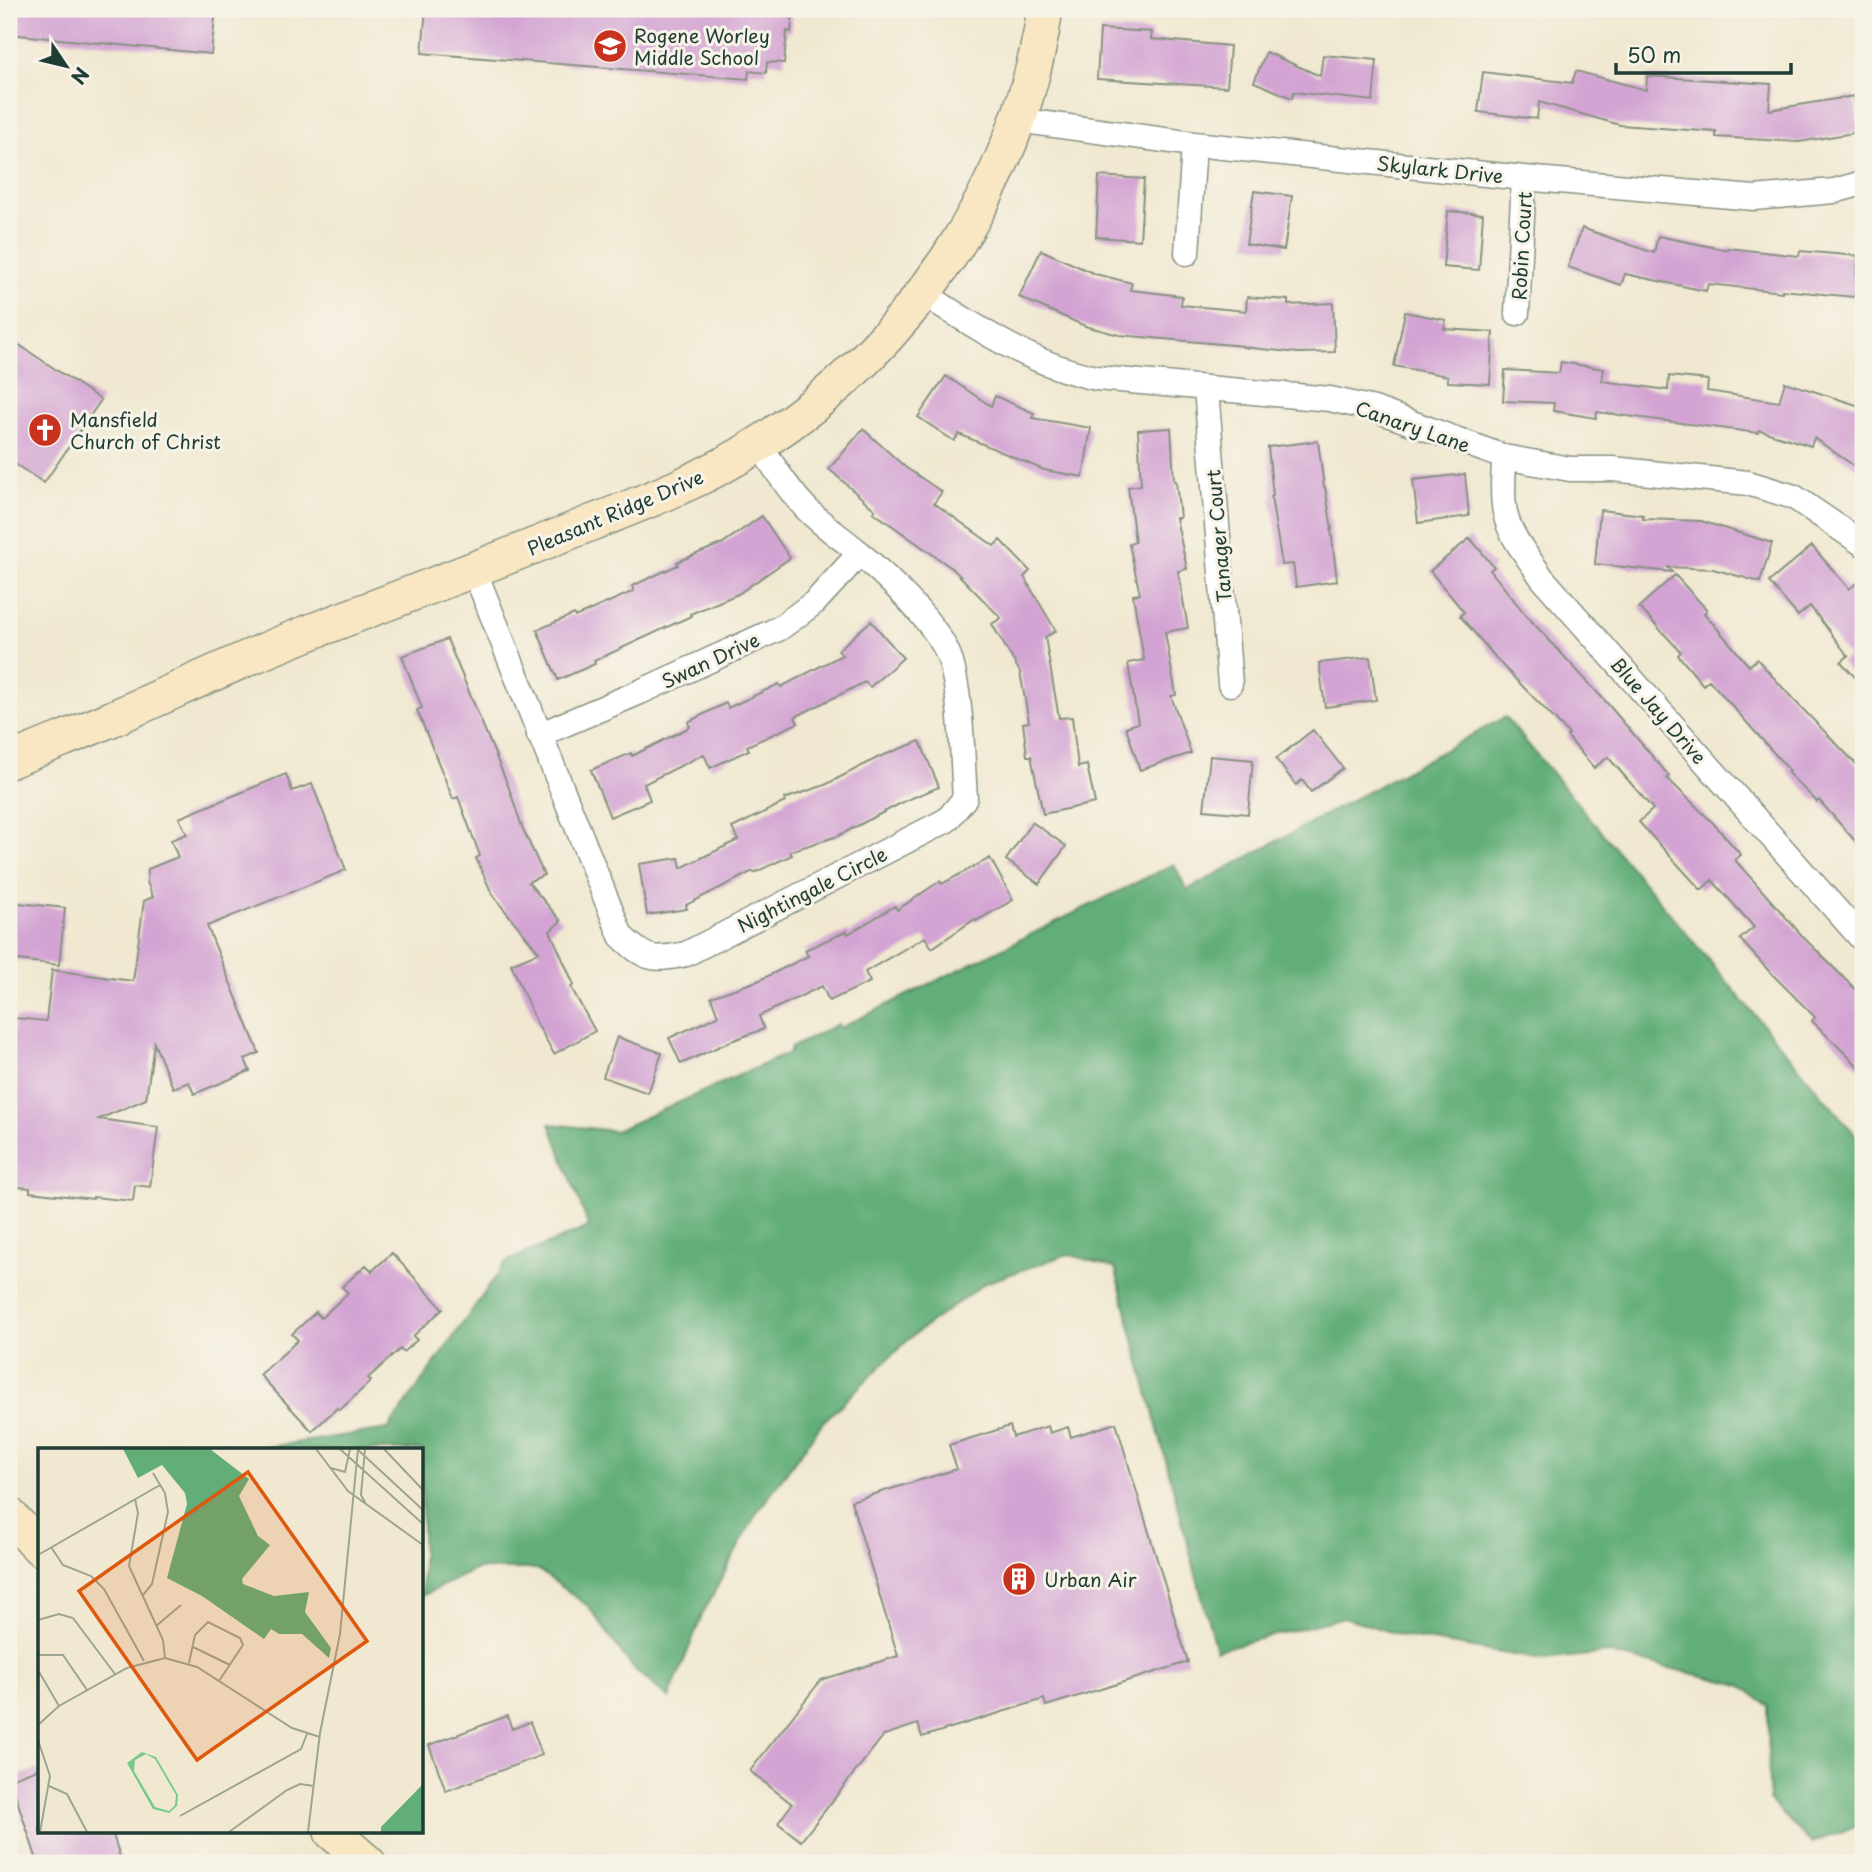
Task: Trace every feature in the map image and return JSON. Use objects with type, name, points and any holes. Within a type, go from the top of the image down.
[{"type":"street","name":"Pleasant Ridge Drive","points":[[9,761],[107,721],[279,644],[690,484],[759,444],[825,397],[886,339],[960,241],[985,196],[1017,120],[1040,48],[1045,9]]},
{"type":"street","name":"Skylark Drive","points":[[1017,120],[1194,144],[1524,178],[1754,198],[1834,191],[1863,183]]},
{"type":"street","points":[[1187,253],[1194,144]]},
{"type":"street","name":"Robin Court","points":[[1517,313],[1524,178]]},
{"type":"street","name":"Canary Lane","points":[[923,293],[1008,347],[1069,373],[1097,379],[1330,399],[1374,410],[1504,457],[1570,469],[1612,469],[1748,483],[1794,497],[1863,544]]},
{"type":"street","name":"Tanager Court","points":[[1206,389],[1230,684]]},
{"type":"street","name":"Nightingale Circle","points":[[474,570],[621,936],[637,951],[659,960],[686,954],[947,820],[965,798],[960,720],[950,658],[937,635],[919,612],[860,553],[803,506],[759,444]]},
{"type":"street","name":"Blue Jay Drive","points":[[1504,457],[1505,515],[1517,541],[1542,578],[1863,940]]},
{"type":"street","name":"Swan Drive","points":[[539,735],[780,628],[815,603],[860,553]]},
{"type":"street","points":[[9,1515],[38,1546]]},
{"type":"street","points":[[334,1834],[368,1863]]},
{"type":"green space","points":[[1505,717],[1863,1144],[1862,1824],[1811,1843],[1769,1800],[1768,1706],[1741,1685],[1606,1653],[1543,1660],[1403,1636],[1344,1617],[1216,1650],[1115,1268],[1068,1254],[985,1283],[911,1337],[823,1422],[756,1514],[703,1613],[669,1698],[632,1667],[588,1606],[537,1569],[476,1569],[424,1595],[424,1448],[261,1448],[388,1429],[507,1261],[589,1227],[550,1124],[615,1131],[791,1052],[790,1048],[838,1024],[840,1028],[1174,864],[1187,890]]},
{"type":"building","points":[[9,9],[216,9],[211,54],[9,34]]},
{"type":"building","points":[[426,9],[793,9],[791,32],[787,31],[784,63],[767,62],[766,73],[749,71],[748,79],[422,53]]},
{"type":"building","points":[[1100,29],[1152,32],[1151,39],[1230,46],[1227,87],[1097,79]]},
{"type":"building","points":[[1266,52],[1320,76],[1323,55],[1377,60],[1373,101],[1294,92],[1292,98],[1254,82]]},
{"type":"building","points":[[1576,71],[1646,90],[1647,76],[1771,84],[1769,110],[1854,96],[1860,132],[1799,142],[1716,137],[1716,132],[1620,125],[1539,102],[1537,119],[1478,112],[1483,72],[1572,83]]},
{"type":"building","points":[[1099,176],[1144,179],[1140,240],[1096,237]]},
{"type":"building","points":[[1254,191],[1292,196],[1284,250],[1246,244]]},
{"type":"building","points":[[1448,211],[1483,214],[1479,270],[1443,267]]},
{"type":"building","points":[[1582,228],[1654,253],[1658,236],[1727,250],[1799,256],[1800,251],[1858,256],[1854,297],[1708,284],[1706,291],[1625,274],[1621,285],[1568,267]]},
{"type":"building","points":[[1041,250],[1095,274],[1132,283],[1130,290],[1182,296],[1181,305],[1246,311],[1247,297],[1288,300],[1288,305],[1333,303],[1335,352],[1298,353],[1119,335],[1085,326],[1019,297]]},
{"type":"building","points":[[1405,312],[1446,320],[1444,329],[1493,332],[1490,384],[1448,382],[1448,376],[1394,366]]},
{"type":"building","name":"Mansfield Church of Christ","points":[[9,338],[101,400],[44,483],[9,460]]},
{"type":"building","points":[[1561,362],[1604,369],[1602,381],[1668,390],[1669,376],[1708,380],[1707,391],[1779,402],[1785,382],[1863,407],[1863,472],[1814,438],[1811,446],[1759,430],[1758,433],[1597,412],[1596,418],[1553,411],[1554,403],[1503,401],[1505,370],[1559,373]]},
{"type":"building","points":[[946,376],[991,406],[995,396],[1034,413],[1032,418],[1091,428],[1083,477],[1044,470],[959,434],[954,441],[918,417]]},
{"type":"building","points":[[1171,428],[1174,481],[1180,518],[1176,518],[1187,569],[1178,571],[1188,628],[1165,632],[1176,695],[1171,696],[1191,753],[1140,770],[1126,727],[1138,723],[1128,663],[1144,660],[1133,595],[1140,594],[1129,544],[1135,542],[1128,487],[1141,485],[1138,430]]},
{"type":"building","points":[[863,429],[905,467],[942,492],[934,503],[994,546],[1000,540],[1030,571],[1024,577],[1056,631],[1045,637],[1059,718],[1072,717],[1078,767],[1087,765],[1095,803],[1043,814],[1031,756],[1027,756],[1023,723],[1029,722],[1020,672],[992,624],[1001,618],[953,569],[873,512],[875,510],[829,469]]},
{"type":"building","points":[[1318,441],[1337,581],[1296,587],[1293,564],[1282,565],[1271,497],[1268,447]]},
{"type":"building","points":[[1465,474],[1469,516],[1418,523],[1413,480]]},
{"type":"building","points":[[1600,510],[1643,515],[1643,519],[1701,521],[1772,543],[1760,582],[1713,569],[1668,567],[1672,572],[1595,564]]},
{"type":"building","points":[[762,516],[790,558],[738,594],[690,614],[691,616],[594,661],[595,664],[558,680],[537,630],[574,614],[575,617],[634,591],[632,586],[678,565],[677,562],[723,543]]},
{"type":"building","points":[[1470,538],[1494,567],[1490,570],[1526,615],[1607,703],[1669,776],[1667,778],[1741,855],[1735,860],[1806,940],[1863,997],[1863,1071],[1812,1021],[1815,1017],[1740,939],[1754,927],[1712,880],[1701,890],[1639,822],[1653,809],[1608,757],[1594,768],[1567,736],[1569,734],[1502,665],[1460,616],[1464,612],[1430,571]]},
{"type":"building","points":[[1812,546],[1849,589],[1863,579],[1863,686],[1841,662],[1848,656],[1810,606],[1798,616],[1769,582]]},
{"type":"building","points":[[1675,575],[1707,610],[1704,613],[1749,666],[1757,659],[1863,771],[1863,850],[1819,800],[1817,802],[1787,772],[1789,770],[1709,680],[1703,685],[1678,655],[1681,652],[1639,607]]},
{"type":"building","points":[[871,621],[903,658],[870,687],[865,682],[795,717],[798,723],[747,746],[749,750],[710,768],[704,754],[644,784],[650,800],[610,817],[591,770],[631,753],[632,756],[690,727],[688,722],[726,703],[728,708],[779,684],[781,687],[842,655],[838,650]]},
{"type":"building","points":[[447,639],[509,788],[522,827],[544,875],[528,882],[561,921],[550,931],[574,985],[571,987],[595,1031],[554,1054],[536,1022],[511,964],[539,952],[493,896],[476,858],[480,856],[458,797],[453,799],[417,710],[422,708],[402,656]]},
{"type":"building","points":[[1370,657],[1376,700],[1325,707],[1319,663]]},
{"type":"building","points":[[1313,730],[1343,768],[1311,792],[1302,780],[1296,785],[1276,759]]},
{"type":"building","points":[[920,741],[939,787],[907,800],[838,836],[790,851],[792,855],[754,873],[753,871],[686,905],[687,909],[647,915],[639,864],[679,858],[681,868],[738,840],[732,828],[785,802],[784,799],[825,785],[879,757]]},
{"type":"building","points":[[1210,756],[1253,760],[1248,814],[1204,810]]},
{"type":"building","points":[[286,774],[292,791],[312,784],[346,870],[207,926],[259,1053],[245,1059],[250,1071],[194,1094],[189,1082],[173,1088],[154,1043],[146,1099],[99,1119],[158,1127],[150,1187],[135,1185],[133,1201],[30,1192],[30,1188],[9,1186],[9,1051],[15,1018],[46,1021],[52,970],[133,981],[144,901],[153,897],[147,882],[148,869],[178,857],[171,840],[187,834],[179,818]]},
{"type":"building","points":[[1032,822],[1066,846],[1039,884],[1006,860]]},
{"type":"building","points":[[990,858],[1013,900],[976,921],[975,919],[932,948],[925,937],[865,972],[870,982],[829,1001],[822,986],[759,1016],[764,1029],[681,1064],[669,1038],[718,1016],[711,997],[760,980],[808,956],[805,950],[847,931],[848,934],[895,906],[897,910],[940,881],[942,884]]},
{"type":"building","points":[[9,902],[65,908],[59,965],[9,959]]},
{"type":"building","points":[[617,1037],[662,1053],[648,1093],[603,1077]]},
{"type":"building","points":[[392,1253],[443,1309],[413,1336],[417,1340],[403,1352],[400,1349],[368,1378],[371,1381],[340,1410],[337,1408],[312,1431],[260,1375],[298,1340],[292,1334],[316,1312],[321,1318],[348,1293],[342,1287],[366,1265],[372,1271]]},
{"type":"building","name":"Urban Air","points":[[1116,1423],[1188,1662],[1046,1706],[1044,1699],[922,1737],[918,1724],[884,1735],[801,1841],[778,1823],[792,1804],[750,1771],[821,1680],[898,1656],[851,1501],[957,1469],[949,1445],[1010,1426],[1013,1437],[1048,1426],[1050,1433],[1068,1427],[1071,1437]]},
{"type":"building","points":[[507,1716],[512,1729],[530,1722],[542,1755],[446,1791],[429,1745]]},
{"type":"building","points":[[38,1769],[38,1834],[113,1834],[122,1863],[38,1863],[10,1779]]},
{"type":"place","name":"Rogene Worley Middle School","points":[[610,46]]},
{"type":"place","name":"Mansfield Church of Christ","points":[[45,430]]},
{"type":"place","name":"Urban Air","points":[[1019,1579]]}]
